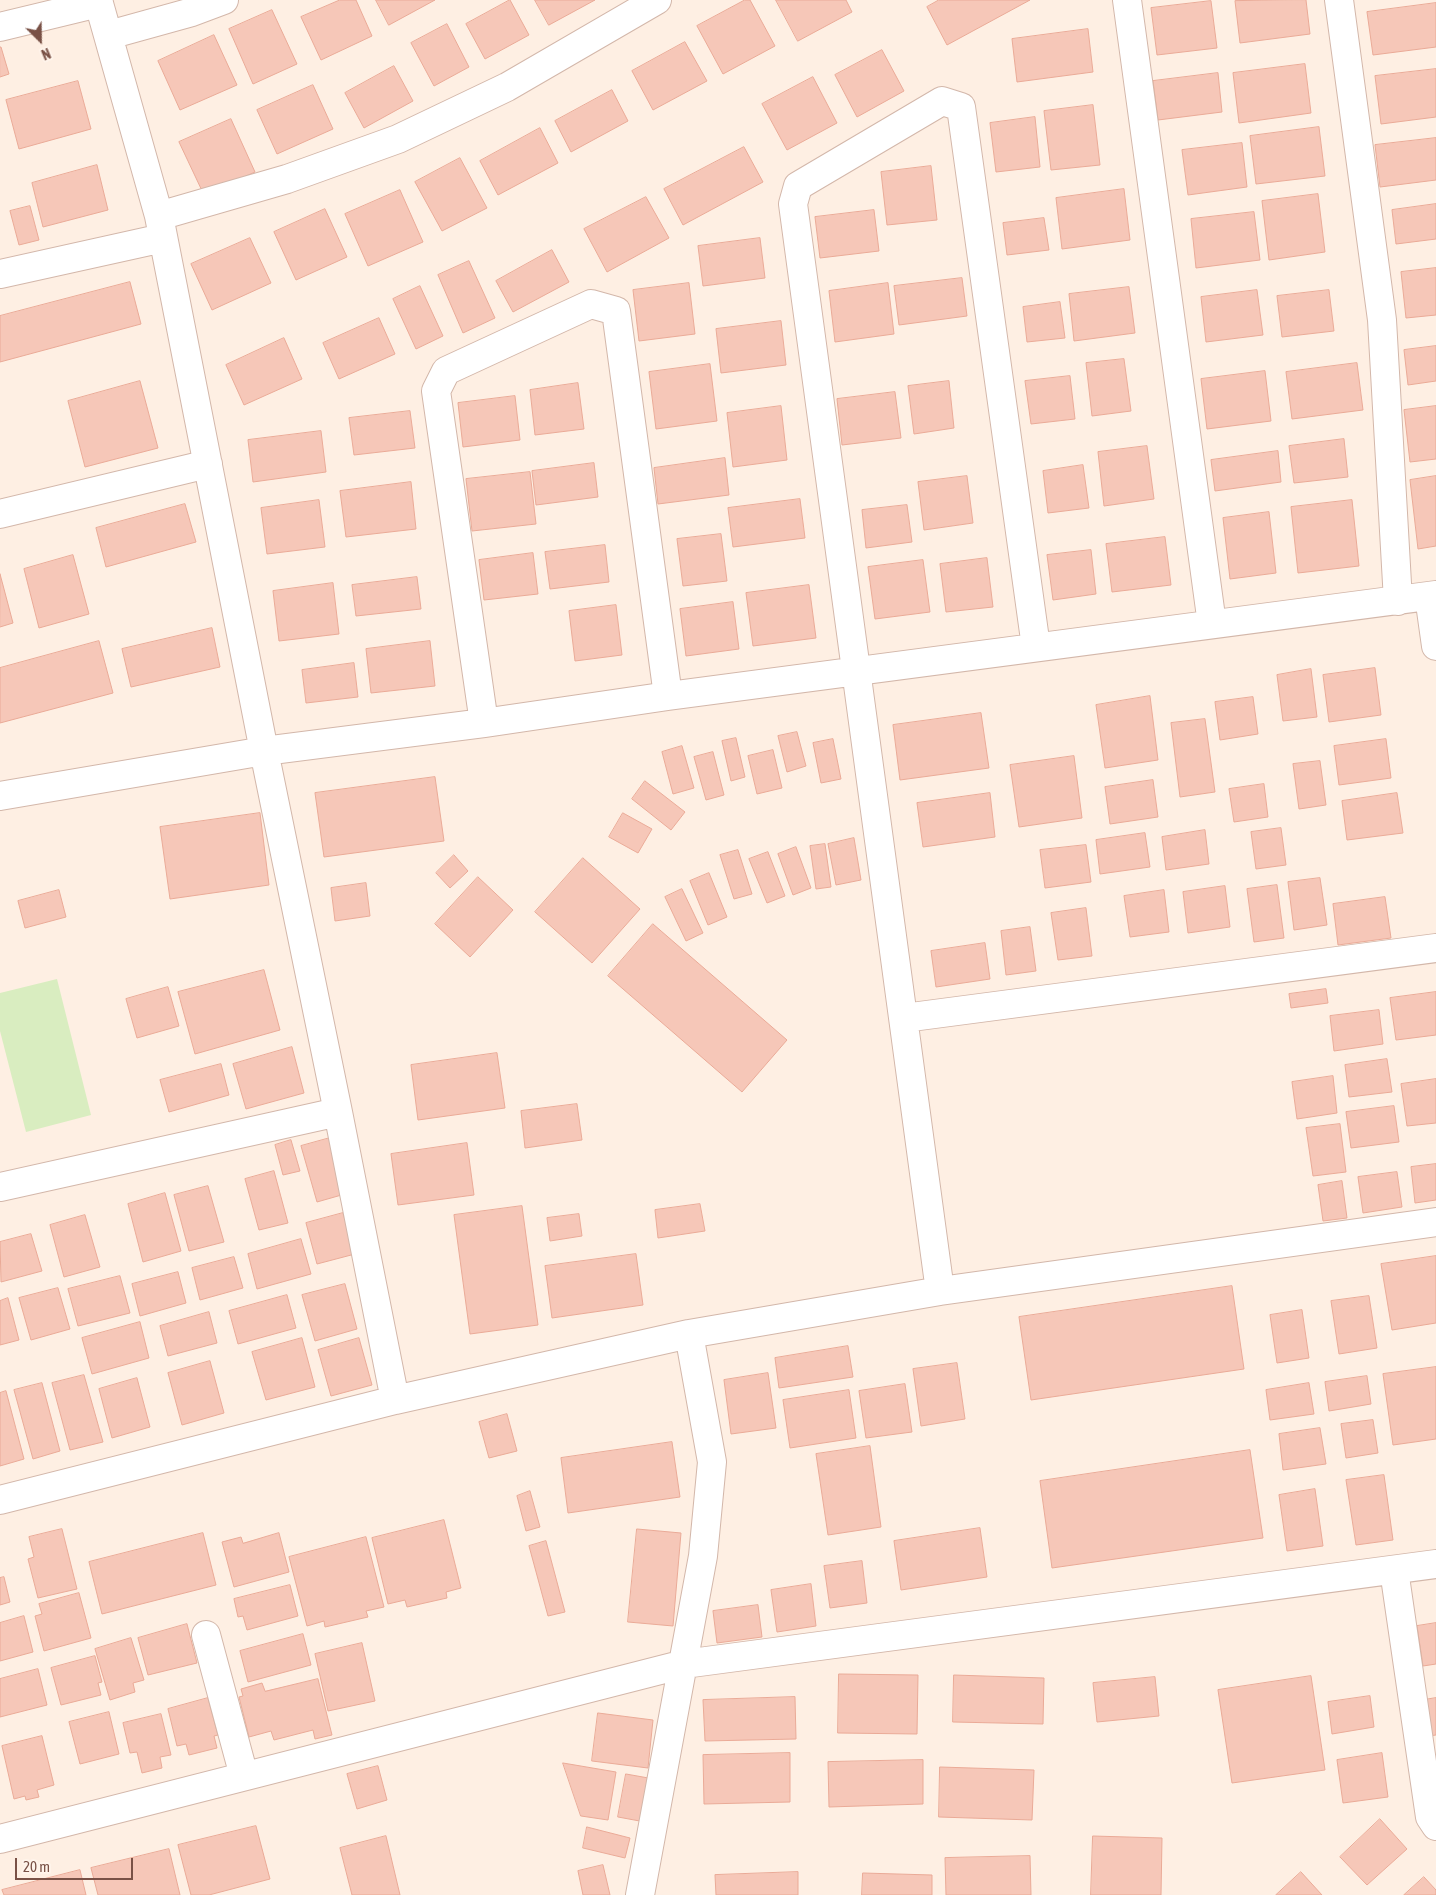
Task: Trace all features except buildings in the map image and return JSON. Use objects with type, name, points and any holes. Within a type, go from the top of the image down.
[{"type":"street","points":[[109,34],[192,12],[224,0]]},
{"type":"street","points":[[0,274],[161,227],[398,138],[507,87],[657,0]]},
{"type":"street","points":[[1127,0],[1212,624]]},
{"type":"street","points":[[1339,0],[1382,320],[1398,601]]},
{"type":"street","points":[[0,26],[98,2],[109,34],[161,227],[264,751],[396,1400]]},
{"type":"street","points":[[940,1291],[793,204],[798,186],[942,101],[961,107],[1036,648]]},
{"type":"street","points":[[484,723],[436,391],[446,371],[591,304],[616,311],[668,696]]},
{"type":"street","points":[[0,514],[208,464]]},
{"type":"street","points":[[0,796],[264,751],[1432,596],[1436,646]]},
{"type":"street","points":[[904,1018],[1436,948]]},
{"type":"street","points":[[0,1187],[338,1112]]},
{"type":"street","points":[[0,1500],[396,1400],[689,1334],[940,1291],[1436,1222]]},
{"type":"street","points":[[640,1895],[703,1556],[712,1462],[689,1334]]},
{"type":"street","points":[[0,1839],[684,1664],[1436,1564]]},
{"type":"street","points":[[1394,1570],[1430,1817],[1436,1826]]},
{"type":"street","points":[[206,1635],[244,1776]]},
{"type":"green space","points":[[57,979],[91,1115],[26,1132],[0,1031],[0,993]]}]
